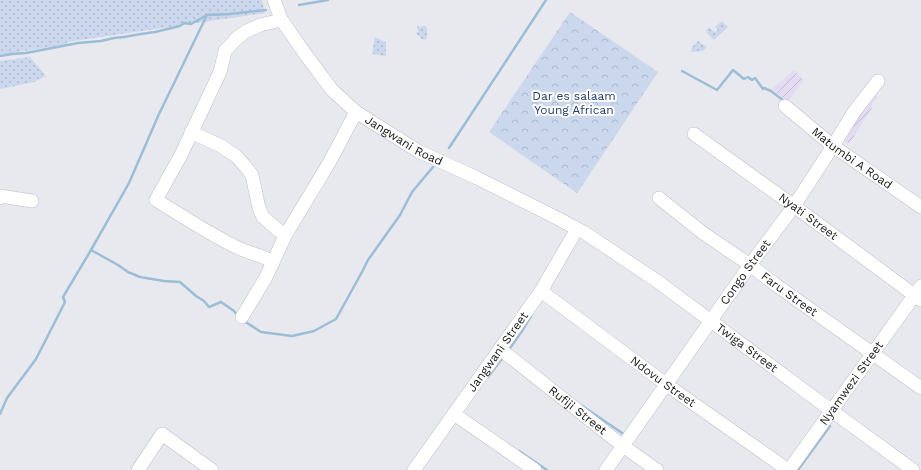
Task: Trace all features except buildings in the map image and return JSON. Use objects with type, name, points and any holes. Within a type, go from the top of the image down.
[{"type":"street","name":"Jangwani Road","points":[[274,0],[281,18],[303,51],[332,90],[356,112],[418,151],[477,178],[557,218],[577,230]]},
{"type":"street","points":[[273,262],[238,248],[156,200],[182,153],[220,72],[225,50],[245,32],[260,25],[277,21],[281,18]]},
{"type":"street","name":"Congo Street","points":[[606,470],[794,206],[854,112],[878,81]]},
{"type":"street","name":"Matumbi A Road","points":[[784,106],[833,146],[921,207]]},
{"type":"street","points":[[242,317],[273,262],[285,236],[329,163],[356,112]]},
{"type":"street","points":[[191,132],[221,146],[236,156],[252,175],[259,208],[263,217],[285,236]]},
{"type":"street","name":"Nyati Street","points":[[694,134],[919,294]]},
{"type":"street","points":[[0,198],[0,196],[32,201]]},
{"type":"street","name":"Faru Street","points":[[659,198],[703,233],[921,388]]},
{"type":"street","name":"Jangwani Street","points":[[414,470],[540,291],[577,230]]},
{"type":"street","name":"Twiga Street","points":[[577,230],[585,233],[657,281],[913,470]]},
{"type":"street","name":"Ndovu Street","points":[[540,291],[667,385],[788,470]]},
{"type":"street","name":"Nyamwezi Street","points":[[788,470],[919,294]]},
{"type":"street","name":"Rufiji Street","points":[[500,349],[623,446],[657,470]]},
{"type":"street","points":[[454,414],[536,470]]},
{"type":"street","points":[[138,470],[162,434],[212,470]]},
{"type":"shaded area","points":[[794,70],[804,80],[788,102],[772,89]]},
{"type":"shaded area","points":[[873,92],[878,97],[871,106],[872,108],[849,144],[841,137]]},
{"type":"green space","points":[[0,0],[262,0],[265,13],[67,42],[67,44],[0,55]]},
{"type":"green space","name":"Dar es salaam Young African","points":[[570,12],[658,72],[577,193],[489,132]]},
{"type":"green space","points":[[722,21],[728,27],[714,40],[706,30],[709,27],[714,32],[718,30],[715,27]]},
{"type":"green space","points":[[424,25],[427,28],[426,40],[422,39],[416,33],[418,32],[417,26],[421,27]]},
{"type":"green space","points":[[375,37],[386,42],[386,56],[372,54]]},
{"type":"green space","points":[[698,41],[707,47],[703,51],[691,52],[692,47]]},
{"type":"green space","points":[[30,57],[46,76],[34,82],[0,89],[0,61]]},
{"type":"waterway","points":[[299,5],[328,0]]},
{"type":"waterway","points":[[449,148],[546,0]]},
{"type":"waterway","points":[[0,56],[155,32],[180,26],[184,23],[191,24],[207,15],[266,10]]},
{"type":"waterway","points":[[0,414],[7,398],[36,359],[65,302],[63,297],[129,183],[159,114],[207,15]]},
{"type":"waterway","points":[[682,71],[717,90],[733,70],[744,79],[748,77],[752,80],[755,78],[763,89],[764,88],[771,91],[784,101]]},
{"type":"waterway","points":[[244,321],[261,332],[292,336],[314,331],[336,319],[368,260],[400,215],[412,192],[433,167]]},
{"type":"waterway","points":[[91,250],[128,272],[140,277],[180,282],[204,301],[209,307],[221,302],[234,311],[238,316]]},
{"type":"waterway","points":[[508,351],[531,316]]},
{"type":"waterway","points":[[488,377],[504,356]]},
{"type":"waterway","points":[[581,405],[625,435]]},
{"type":"waterway","points":[[798,470],[830,426]]},
{"type":"waterway","points":[[519,451],[547,470]]}]
